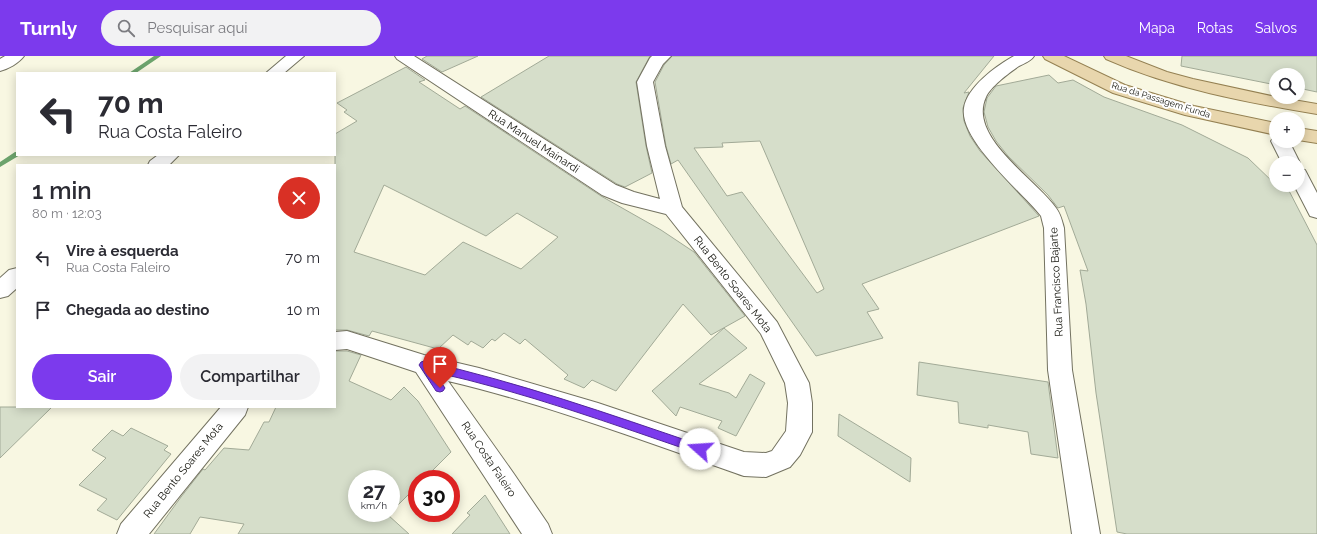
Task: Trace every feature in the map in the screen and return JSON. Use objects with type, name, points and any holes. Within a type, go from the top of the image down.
[{"type":"main road","name":"Rua da Passagem Funda","points":[[1051,56],[1119,89],[1191,111],[1269,131]]},
{"type":"main road","points":[[1112,56],[1134,66],[1176,80],[1317,109]]},
{"type":"main road","points":[[1305,135],[1317,137]]},
{"type":"street","points":[[0,66],[16,56]]},
{"type":"street","points":[[275,72],[296,56]]},
{"type":"street","name":"Rua Manuel Mainardi","points":[[402,56],[608,190],[629,198],[673,209]]},
{"type":"street","name":"Rua Bento Soares Mota","points":[[336,341],[347,340],[424,365],[479,378],[591,412],[744,464],[766,465],[781,458],[791,447],[799,432],[800,403],[797,383],[769,328],[673,209],[656,146],[645,82],[656,61],[663,56]]},
{"type":"street","name":"Rua Francisco Bajarte","points":[[1026,56],[998,74],[977,95],[974,107],[974,119],[978,133],[990,149],[1049,213],[1054,228],[1060,370],[1086,534]]},
{"type":"street","points":[[158,164],[169,156]]},
{"type":"street","points":[[1305,188],[1317,211]]},
{"type":"street","points":[[0,290],[16,277]]},
{"type":"street","name":"Rua Costa Faleiro","points":[[424,365],[506,483],[538,534]]},
{"type":"street","name":"Rua Bento Soares Mota","points":[[131,534],[235,408]]},
{"type":"building","points":[[427,56],[478,56],[442,72],[422,59]]},
{"type":"building","points":[[549,56],[650,56],[636,82],[646,146],[652,173],[625,187],[617,184],[481,97]]},
{"type":"building","points":[[672,56],[994,56],[964,93],[969,92],[963,108],[964,121],[970,136],[980,151],[1039,216],[862,284],[879,309],[867,312],[883,338],[816,356],[678,160],[671,164],[666,146],[655,82],[664,65]],"holes":[[[760,141],[824,289],[817,293],[742,192],[727,196],[694,148],[723,147],[722,143]]]},
{"type":"building","points":[[1182,56],[1317,56],[1317,92],[1305,89],[1305,68],[1269,68],[1269,84],[1181,66]]},
{"type":"building","points":[[406,67],[425,80],[419,82],[460,109],[465,106],[601,196],[661,230],[694,252],[745,316],[711,335],[683,304],[616,391],[592,380],[584,388],[564,379],[568,375],[525,339],[520,344],[504,333],[495,341],[492,339],[483,348],[471,341],[468,345],[453,335],[438,349],[372,331],[369,336],[347,330],[336,330],[336,133],[357,121],[344,112],[347,110],[337,103]],"holes":[[[384,185],[486,236],[517,213],[558,237],[521,269],[463,242],[425,275],[354,252]]]},
{"type":"building","points":[[1049,75],[1058,83],[1073,80],[1104,97],[1182,125],[1248,158],[1269,178],[1269,192],[1290,192],[1317,245],[1317,534],[1127,534],[1117,532],[1096,393],[1086,304],[1080,270],[1088,271],[1064,206],[1058,208],[1048,195],[1008,156],[996,141],[988,127],[984,112],[987,98],[996,86]]},
{"type":"building","points":[[724,328],[747,348],[699,384],[729,393],[736,398],[750,374],[765,383],[736,436],[718,428],[722,421],[680,407],[676,416],[652,391]]},
{"type":"building","points":[[336,351],[347,351],[361,355],[349,381],[391,400],[404,387],[418,401],[451,452],[433,470],[408,470],[408,495],[400,503],[400,470],[348,470],[348,522],[396,522],[409,534],[238,534],[244,524],[200,517],[190,534],[154,534],[203,469],[205,470],[224,448],[249,450],[264,422],[269,422],[276,408],[336,408]]},
{"type":"building","points":[[919,362],[1048,382],[1058,458],[1031,454],[1028,432],[988,425],[988,428],[959,423],[958,402],[917,395]]},
{"type":"building","points":[[0,407],[51,408],[0,458]]},
{"type":"building","points":[[839,414],[911,458],[910,482],[838,436]]},
{"type":"building","points":[[131,428],[168,446],[164,450],[171,454],[117,520],[97,510],[107,499],[79,485],[106,458],[92,450],[112,430],[123,436]]},
{"type":"building","points":[[485,495],[510,534],[452,534],[470,515],[467,513]]},
{"type":"waterway","points":[[134,72],[158,56]]},
{"type":"waterway","points":[[0,165],[16,155]]},
{"type":"route","points":[[440,388],[424,365],[479,378],[598,414],[700,449]]}]
